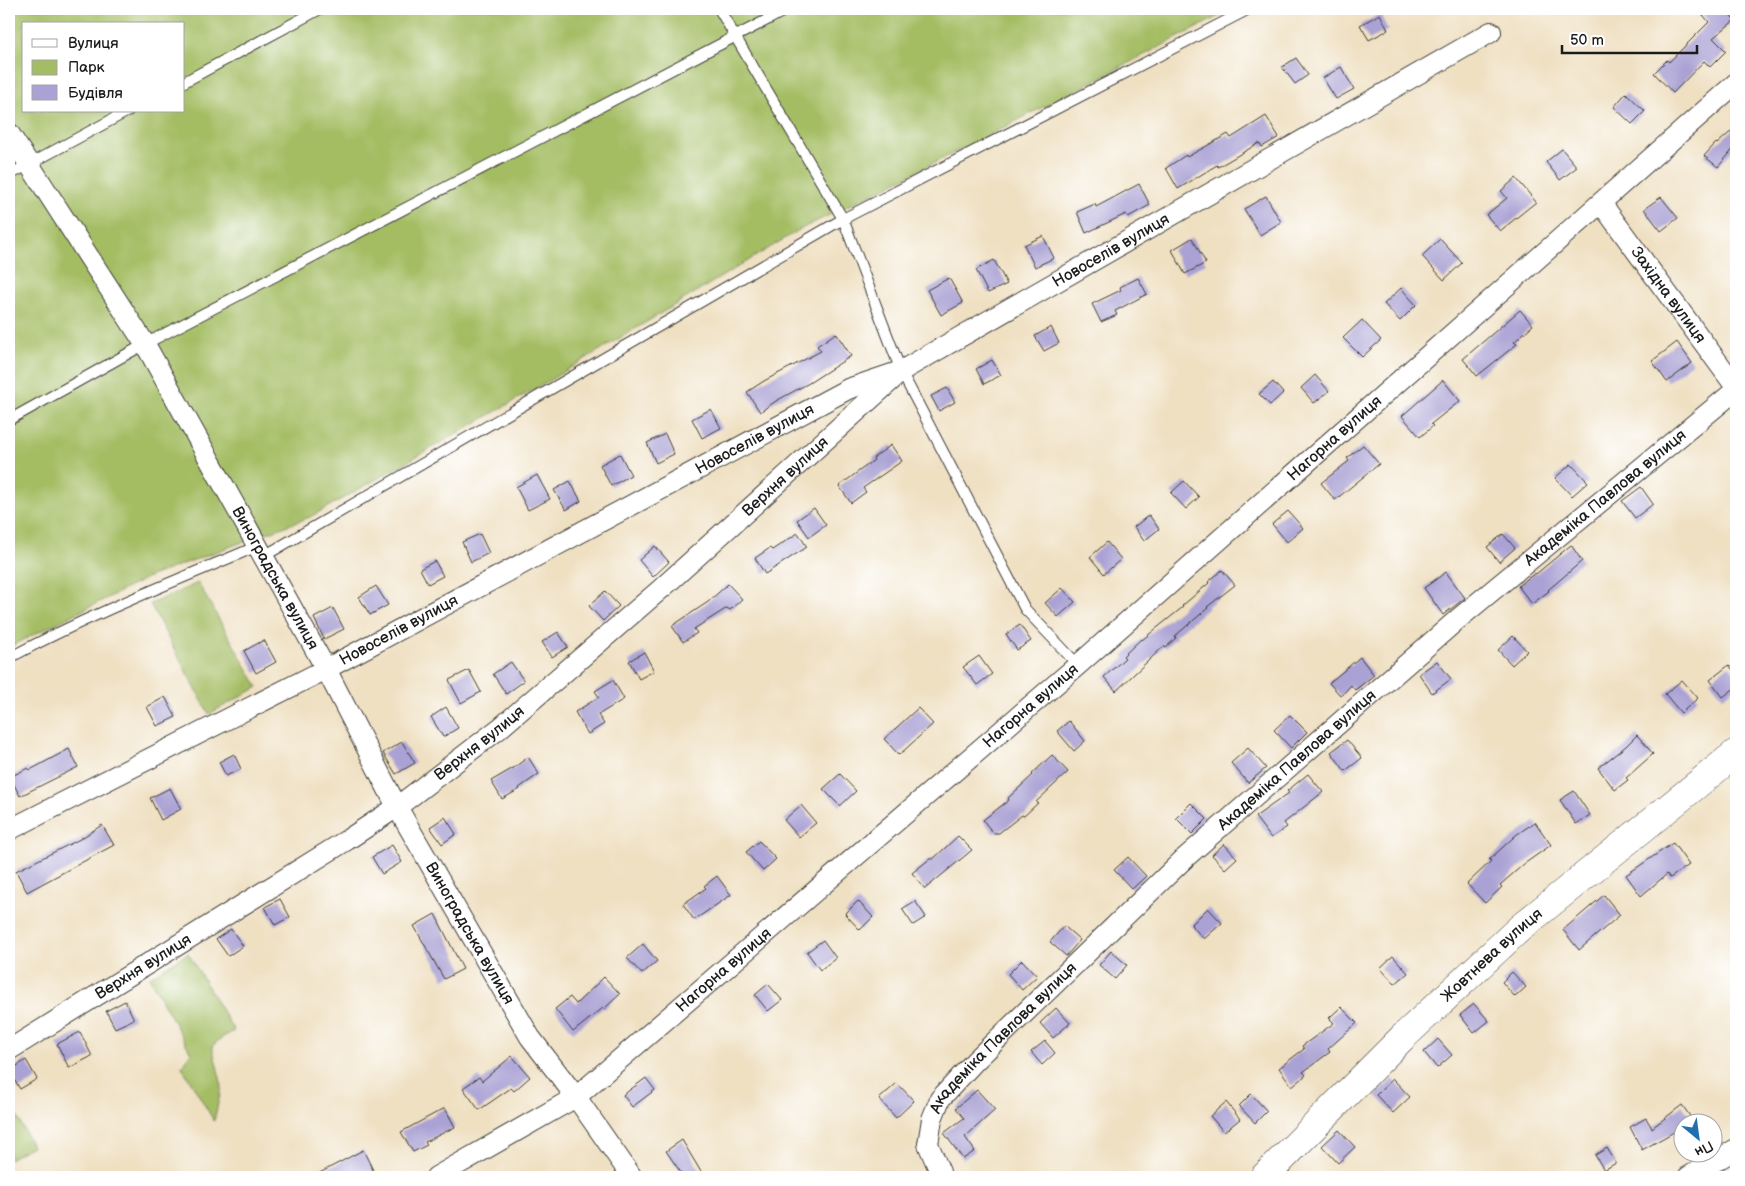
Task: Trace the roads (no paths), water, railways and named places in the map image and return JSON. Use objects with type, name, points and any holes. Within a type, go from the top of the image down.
[{"type":"main road","name":"Жовтнева вулиця","points":[[1264,1177],[1402,1038],[1520,928],[1736,753]]},
{"type":"street","name":"Новоселів вулиця","points":[[9,830],[326,669],[848,388],[901,371],[1490,32]]},
{"type":"street","name":"Нагорна вулиця","points":[[436,1177],[576,1097],[1078,665],[1736,83]]},
{"type":"street","name":"Виноградська вулиця","points":[[9,133],[145,344],[326,669],[397,807],[530,1037],[576,1097],[632,1177]]},
{"type":"street","name":"Західна вулиця","points":[[1601,203],[1736,388]]},
{"type":"street","name":"Верхня вулиця","points":[[9,1050],[397,807],[500,728],[662,588],[901,371]]},
{"type":"street","name":"Академіка Павлова вулиця","points":[[938,1177],[940,1172],[928,1144],[932,1119],[940,1099],[975,1061],[1186,857],[1458,619],[1736,388]]},
{"type":"street","points":[[1688,1177],[1736,1149]]},
{"type":"lane","points":[[185,81],[320,9]]},
{"type":"lane","points":[[719,9],[843,219],[901,371],[1025,609],[1078,665]]},
{"type":"lane","points":[[9,420],[145,344],[788,9]]},
{"type":"lane","points":[[9,658],[50,636],[164,586],[261,551],[843,219],[1249,9]]},
{"type":"lane","points":[[9,175],[126,112]]}]
